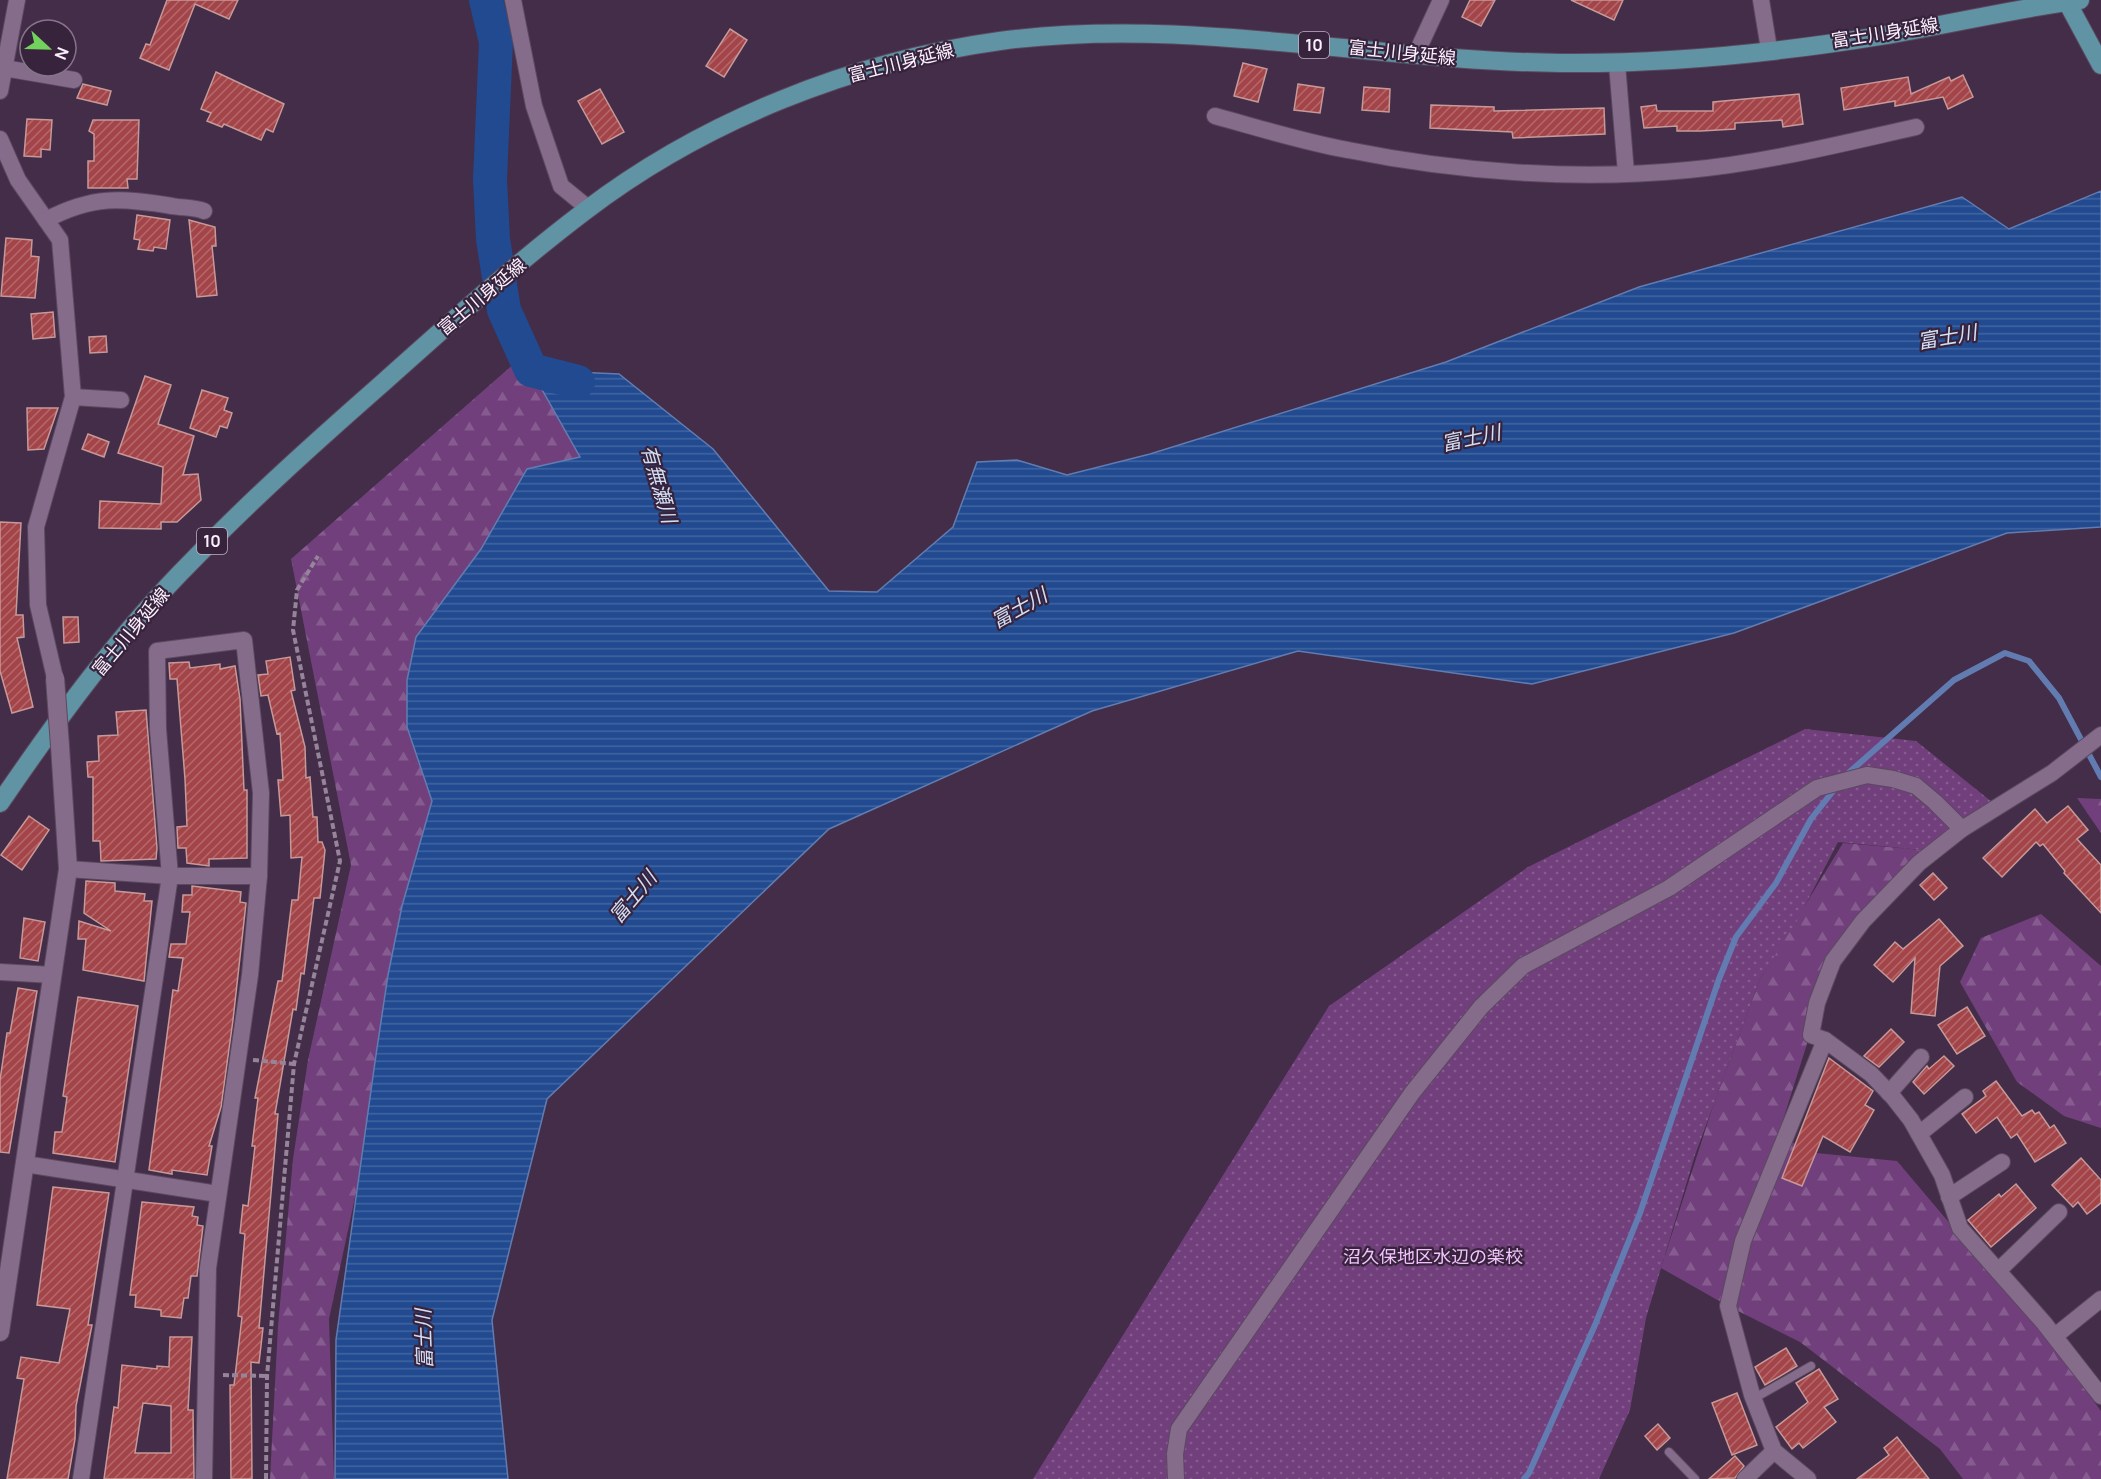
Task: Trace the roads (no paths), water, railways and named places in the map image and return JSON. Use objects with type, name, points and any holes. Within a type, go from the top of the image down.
[{"type":"main road","name":"富士川身延線","points":[[0,803],[47,734],[113,650],[189,564],[293,462],[462,313],[585,211],[640,172],[723,128],[813,86],[907,59],[997,41],[1063,35],[1181,35],[1489,62],[1617,64],[1875,37],[2071,1]]},
{"type":"main road","points":[[2071,1],[2101,65]]},
{"type":"street","points":[[0,91],[17,0]]},
{"type":"street","points":[[513,0],[534,106],[561,186],[585,211]]},
{"type":"street","points":[[1416,54],[1441,0]]},
{"type":"street","points":[[1761,0],[1769,49]]},
{"type":"street","points":[[1617,64],[1626,173]]},
{"type":"street","points":[[4,68],[74,80]]},
{"type":"street","points":[[1215,116],[1348,150],[1431,163],[1508,171],[1626,173],[1687,170],[1749,163],[1916,127]]},
{"type":"street","points":[[0,139],[18,180],[60,240],[74,397],[36,527],[38,605],[55,678],[69,869],[0,1332]]},
{"type":"street","points":[[46,220],[74,205],[106,200],[135,200],[195,207],[204,211]]},
{"type":"street","points":[[74,397],[121,400]]},
{"type":"street","points":[[81,1479],[170,876],[158,729],[157,651],[244,640],[261,793],[259,876],[250,975],[208,1268],[204,1479]]},
{"type":"street","points":[[2101,736],[2073,757],[1962,829],[1919,863],[1863,921],[1833,961],[1817,1003],[1811,1035],[1825,1040],[1871,1074],[1889,1093],[1919,1134],[1942,1175],[1960,1228],[2055,1336],[2101,1396]]},
{"type":"street","points":[[1176,1479],[1175,1454],[1179,1429],[1412,1093],[1480,1007],[1523,966],[1669,888],[1817,788],[1867,775],[1916,786],[1935,801],[1962,829]]},
{"type":"street","points":[[69,869],[170,876],[259,876]]},
{"type":"street","points":[[0,972],[53,975]]},
{"type":"street","points":[[1808,1479],[1774,1451],[1753,1399],[1728,1306],[1743,1241],[1825,1040]]},
{"type":"street","points":[[1889,1093],[1921,1057]]},
{"type":"street","points":[[1919,1134],[1965,1097]]},
{"type":"street","points":[[1949,1197],[2002,1162]]},
{"type":"street","points":[[25,1164],[219,1194]]},
{"type":"street","points":[[1998,1271],[2059,1212]]},
{"type":"street","points":[[2055,1336],[2101,1299]]},
{"type":"street","points":[[1745,1479],[1774,1451]]},
{"type":"lane","points":[[1753,1399],[1811,1366]]},
{"type":"lane","points":[[1669,1452],[1695,1479]]},
{"type":"water","name":"富士川","points":[[2101,191],[2101,527],[2007,533],[1734,633],[1532,684],[1298,651],[1092,711],[829,829],[547,1099],[492,1320],[508,1479],[335,1479],[336,1340],[376,1055],[388,975],[402,906],[432,801],[407,727],[407,680],[416,637],[481,549],[527,469],[580,457],[531,370],[619,374],[713,449],[829,591],[877,592],[953,527],[977,462],[1017,460],[1067,475],[1150,454],[1446,362],[1639,287],[1962,197],[2009,229]]},
{"type":"waterway","name":"有無瀬川","points":[[486,0],[496,42],[490,179],[493,239],[504,310],[531,370],[578,382]]},
{"type":"waterway","points":[[1845,776],[1954,680],[2005,653],[2029,661],[2059,698],[2101,777]]},
{"type":"waterway","points":[[1524,1479],[1529,1473],[1595,1325],[1640,1213],[1719,979],[1736,937],[1776,883],[1811,819],[1837,786]]},
{"type":"park label","name":"沼久保地区水辺の楽校","points":[[1433,1257]]}]
